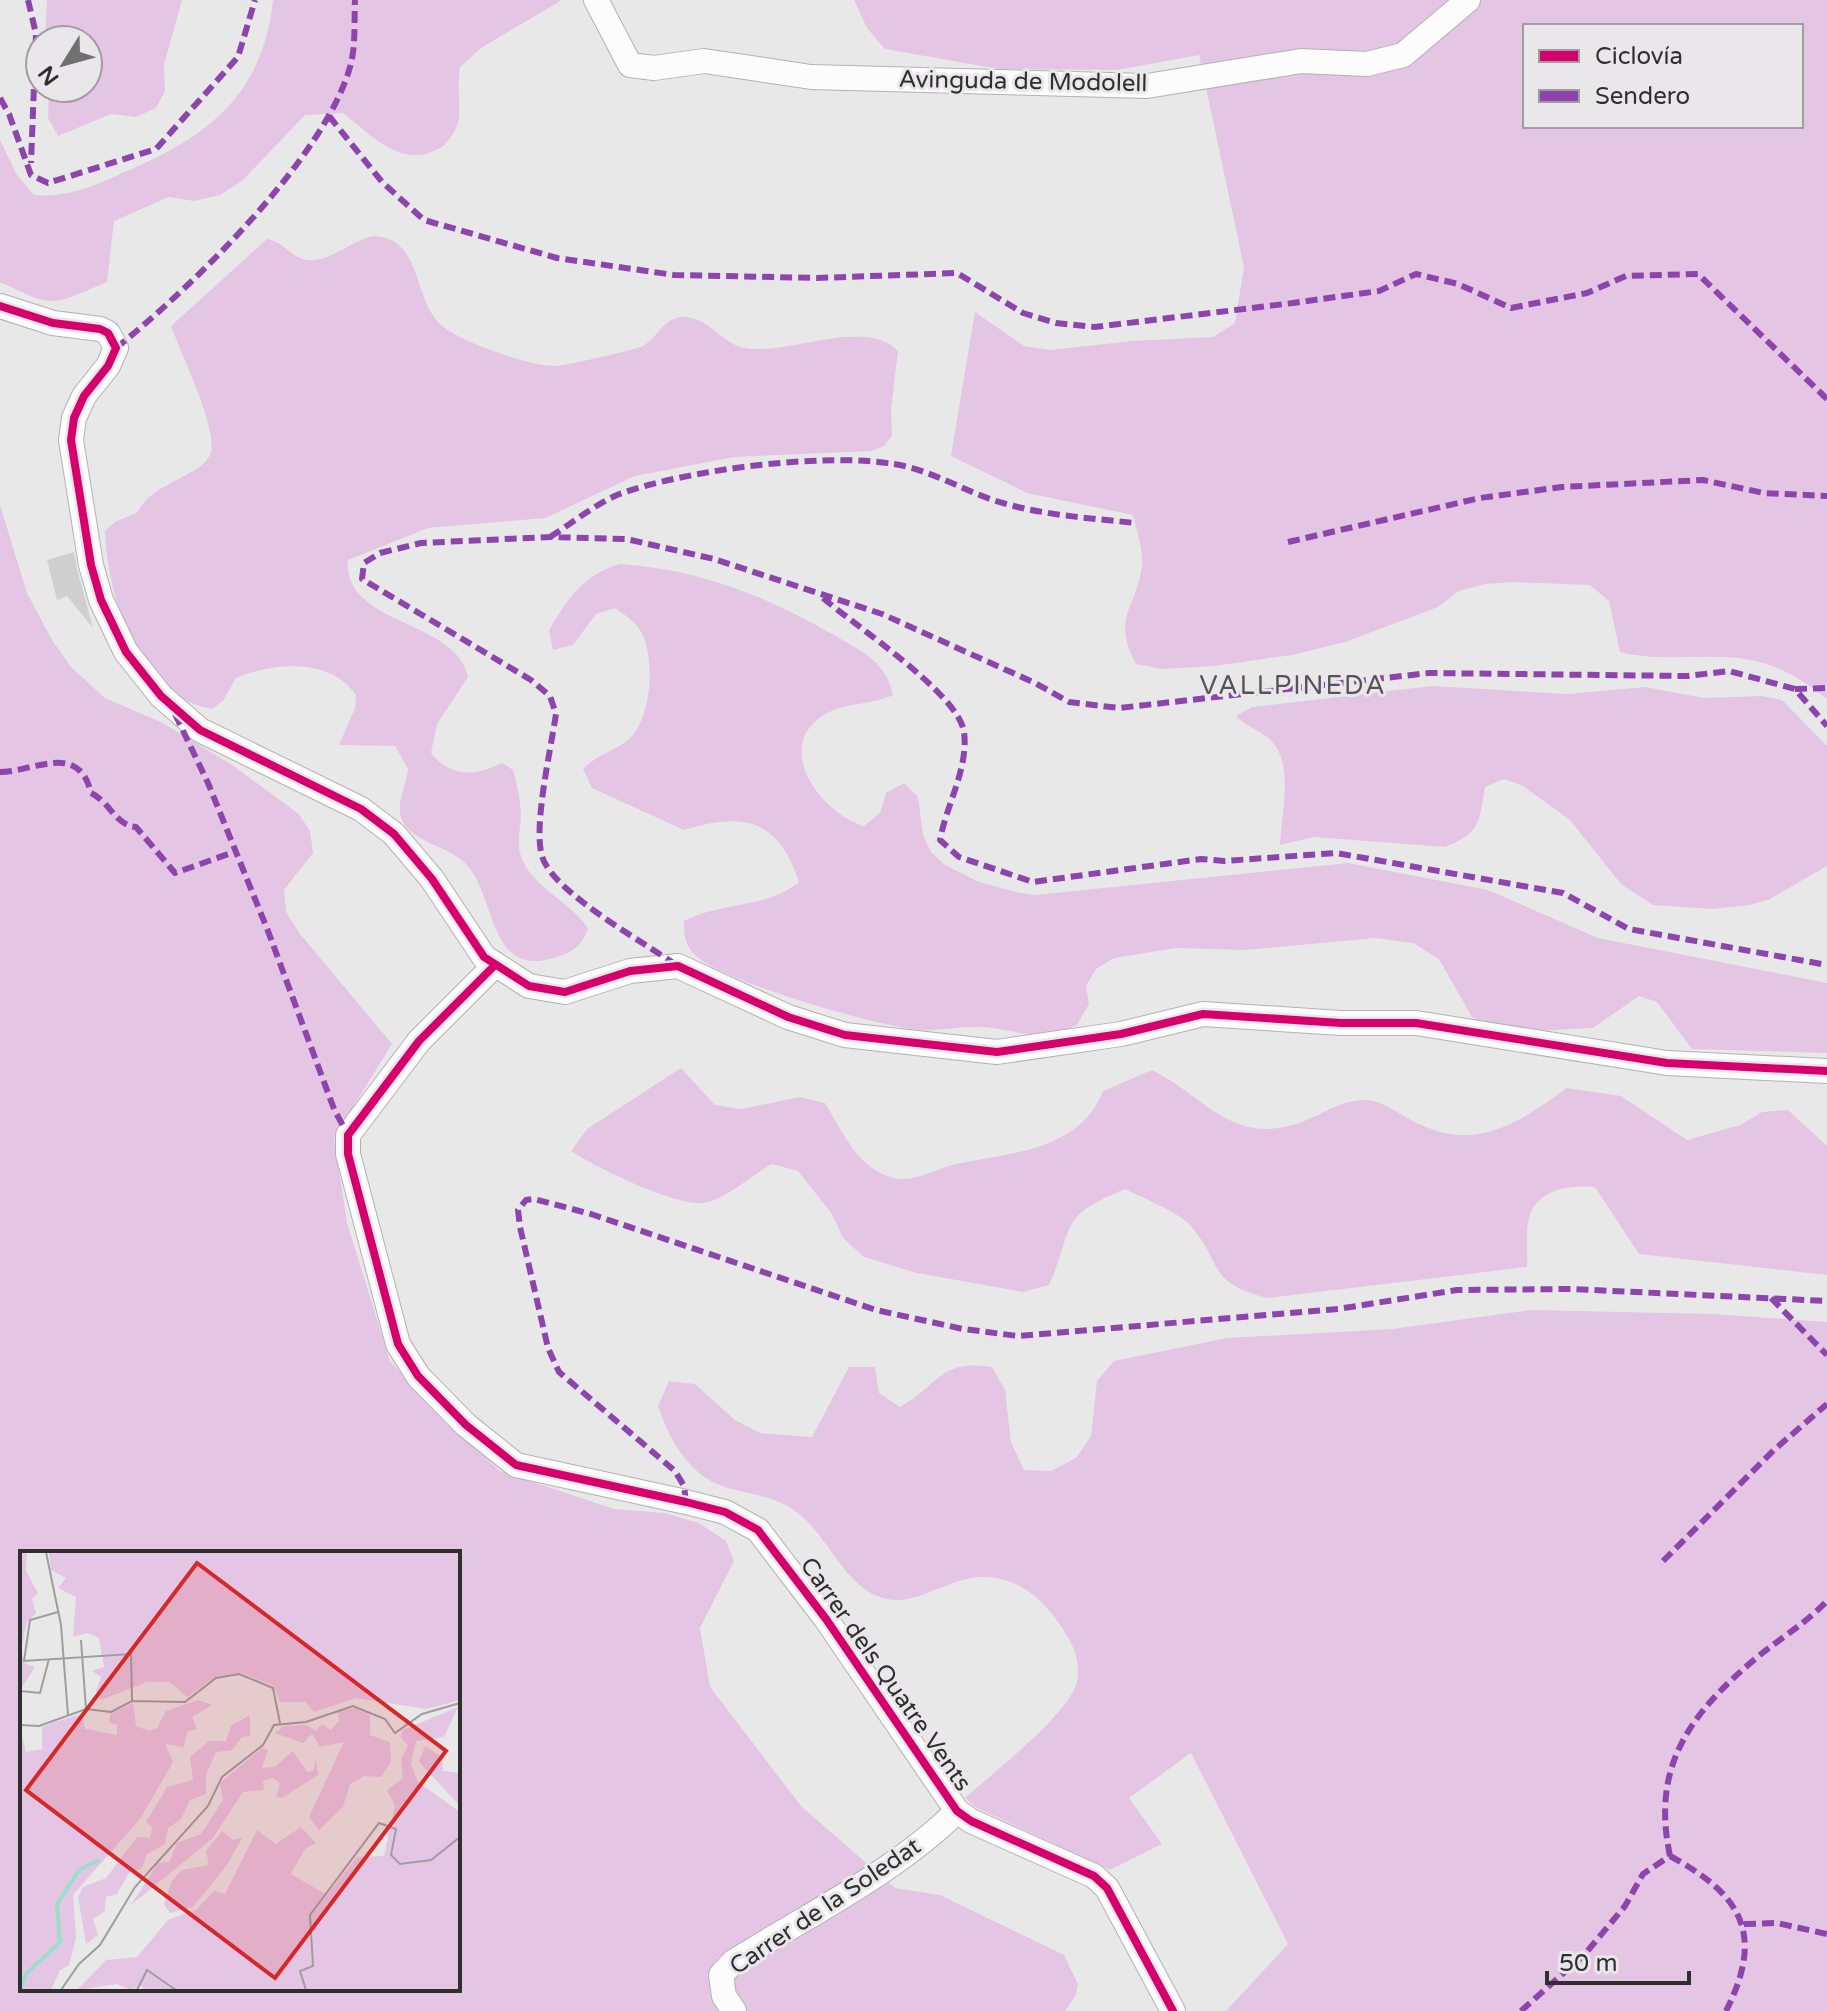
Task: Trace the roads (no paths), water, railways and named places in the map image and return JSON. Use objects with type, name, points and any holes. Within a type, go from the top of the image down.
[{"type":"street","name":"Avinguda de Modolell","points":[[596,0],[630,65],[654,68],[704,61],[811,77],[1147,86],[1301,61],[1367,64],[1403,55],[1468,0]]},
{"type":"street","points":[[0,306],[53,323],[100,329],[108,333],[116,348],[108,366],[84,396],[74,418],[71,440],[80,510],[101,600],[113,630],[140,672],[172,708],[200,730],[350,803],[394,834],[432,879],[484,957],[529,986],[565,992],[630,971],[678,966],[788,1017],[845,1035],[930,1047],[997,1052],[1121,1034],[1203,1014],[1218,1014],[1341,1023],[1416,1023],[1667,1063],[1827,1071]]},
{"type":"street","name":"Carrer dels Quatre Vents","points":[[495,965],[419,1041],[348,1135],[348,1154],[390,1320],[407,1362],[466,1425],[516,1465],[686,1502],[741,1519],[773,1547],[878,1692],[957,1811],[971,1821],[1094,1876],[1107,1888],[1173,2011]]},
{"type":"street","name":"Carrer de la Soledat","points":[[734,2011],[724,1996],[721,1975],[733,1962],[902,1856],[933,1834],[957,1811]]},
{"type":"district","name":"VALLPINEDA","points":[[1293,685]]}]
